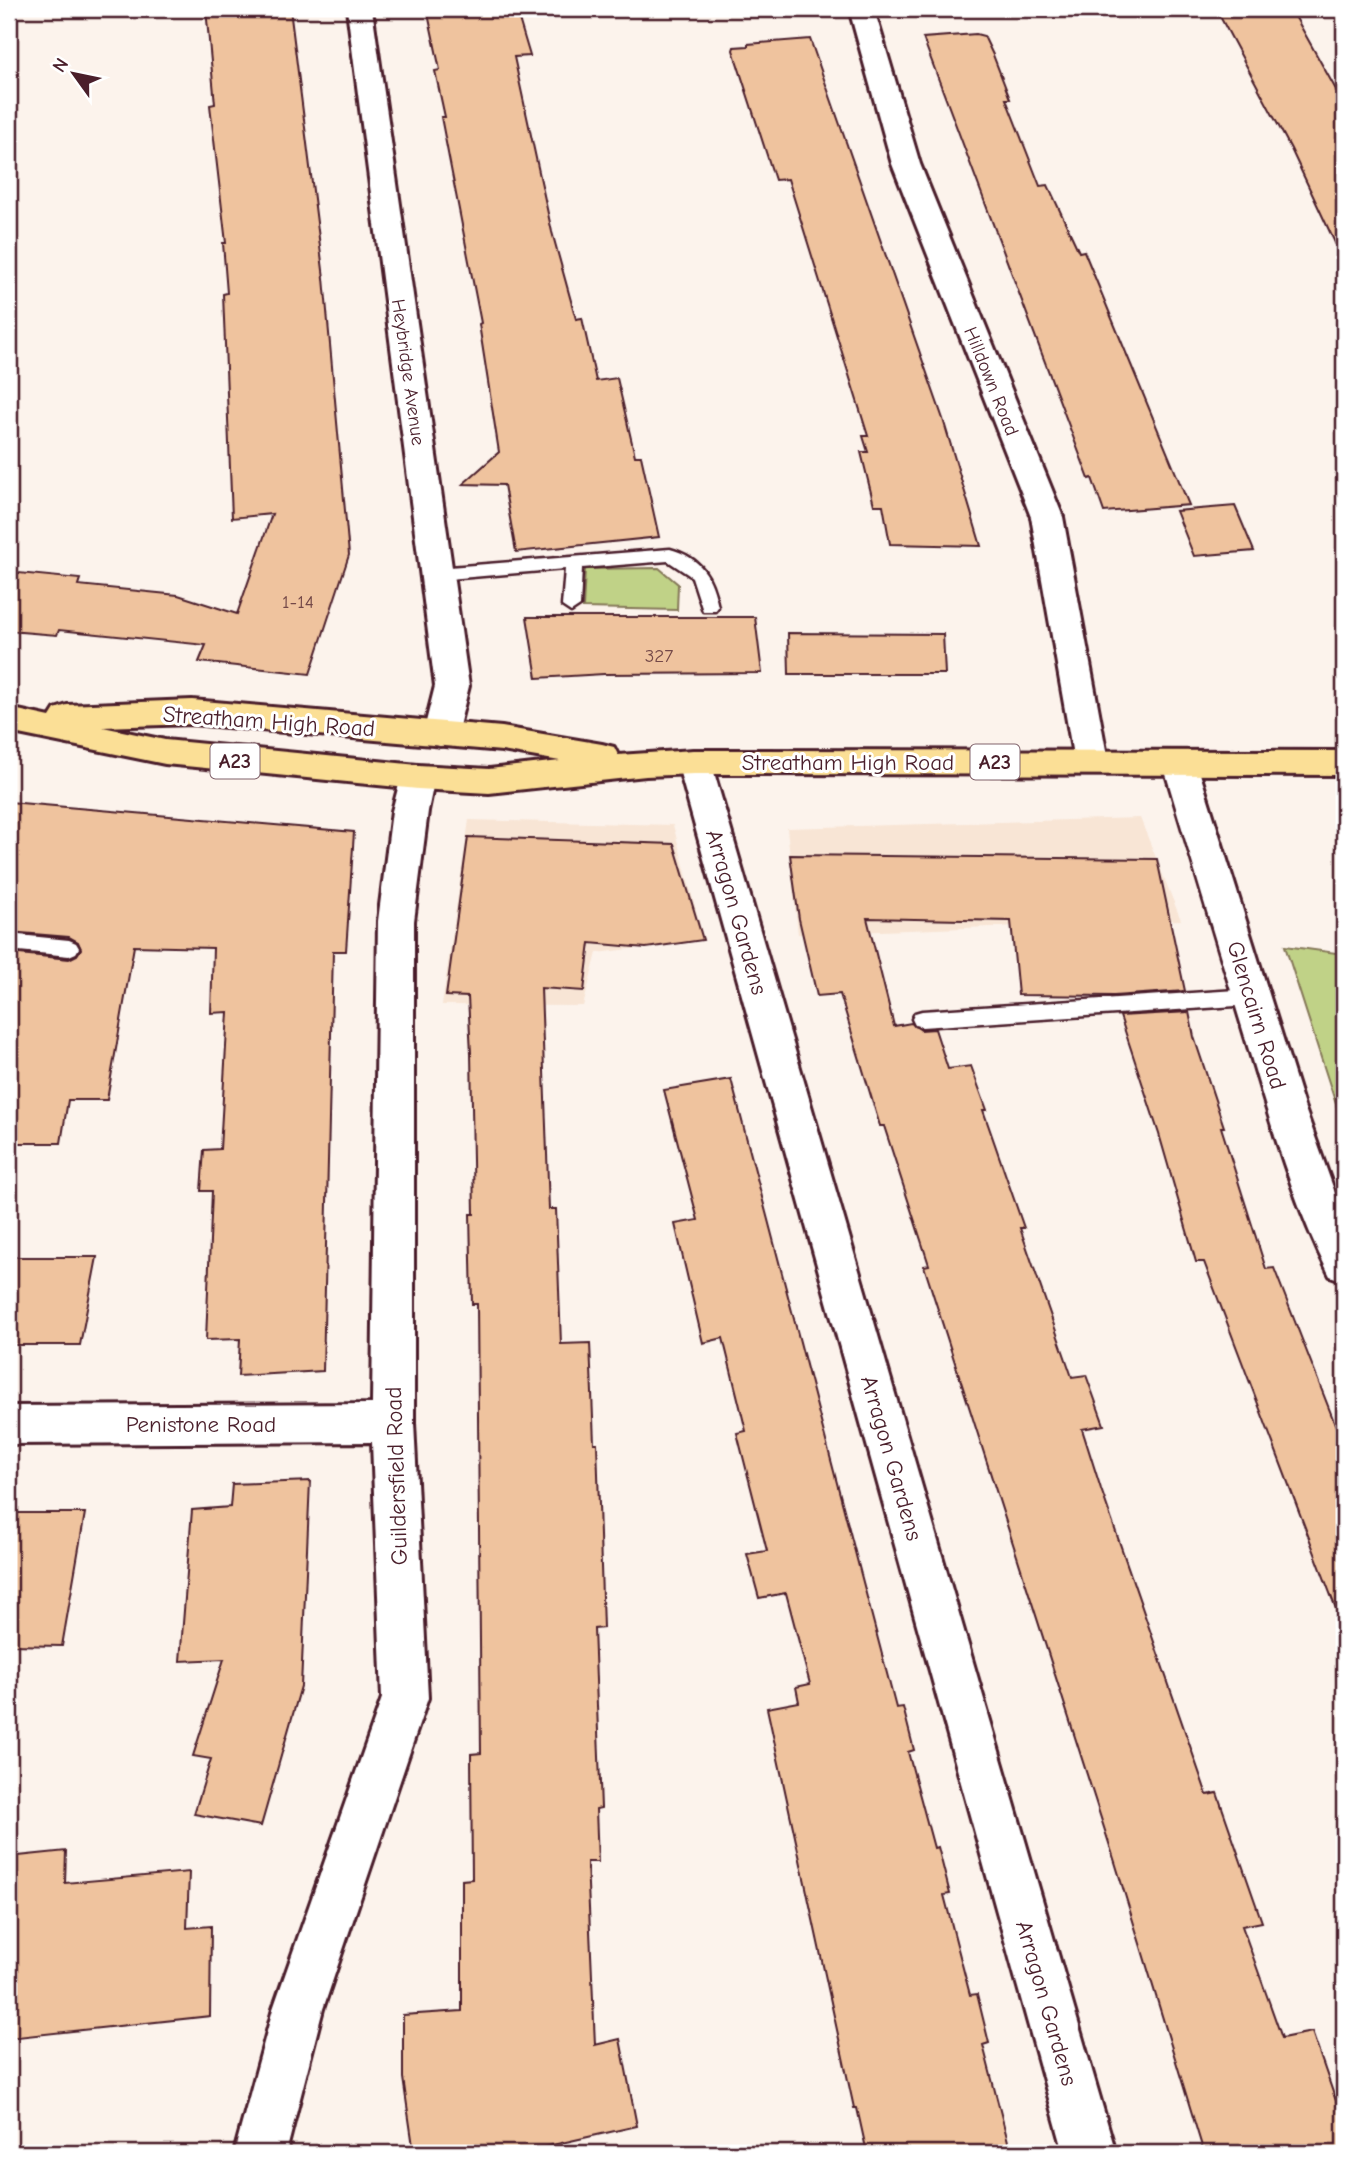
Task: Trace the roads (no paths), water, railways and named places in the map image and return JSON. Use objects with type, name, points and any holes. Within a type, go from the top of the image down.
[{"type":"highway","name":"Streatham High Road","points":[[13,720],[176,711],[502,739],[646,764]]},
{"type":"highway","name":"Streatham High Road","points":[[13,720],[165,752],[418,777],[489,780],[646,764],[694,762],[1344,763]]},
{"type":"street","name":"Heybridge Avenue","points":[[359,9],[452,686],[440,734]]},
{"type":"street","name":"Hilldown Road","points":[[862,9],[906,163],[1047,517],[1091,761]]},
{"type":"street","name":"Arragon Gardens","points":[[694,762],[1090,2153]]},
{"type":"street","name":"Glencairn Road","points":[[1180,764],[1318,1204],[1344,1264]]},
{"type":"street","name":"Guildersfield Road","points":[[260,2153],[298,2009],[405,1698],[393,1423],[396,921],[410,811],[418,777]]},
{"type":"street","name":"Penistone Road","points":[[9,1425],[393,1423]]},
{"type":"lane","points":[[437,574],[670,555],[688,563],[704,576],[709,607]]},
{"type":"lane","points":[[571,606],[574,563]]},
{"type":"lane","points":[[9,942],[69,948]]},
{"type":"lane","points":[[922,1019],[1251,997]]}]
